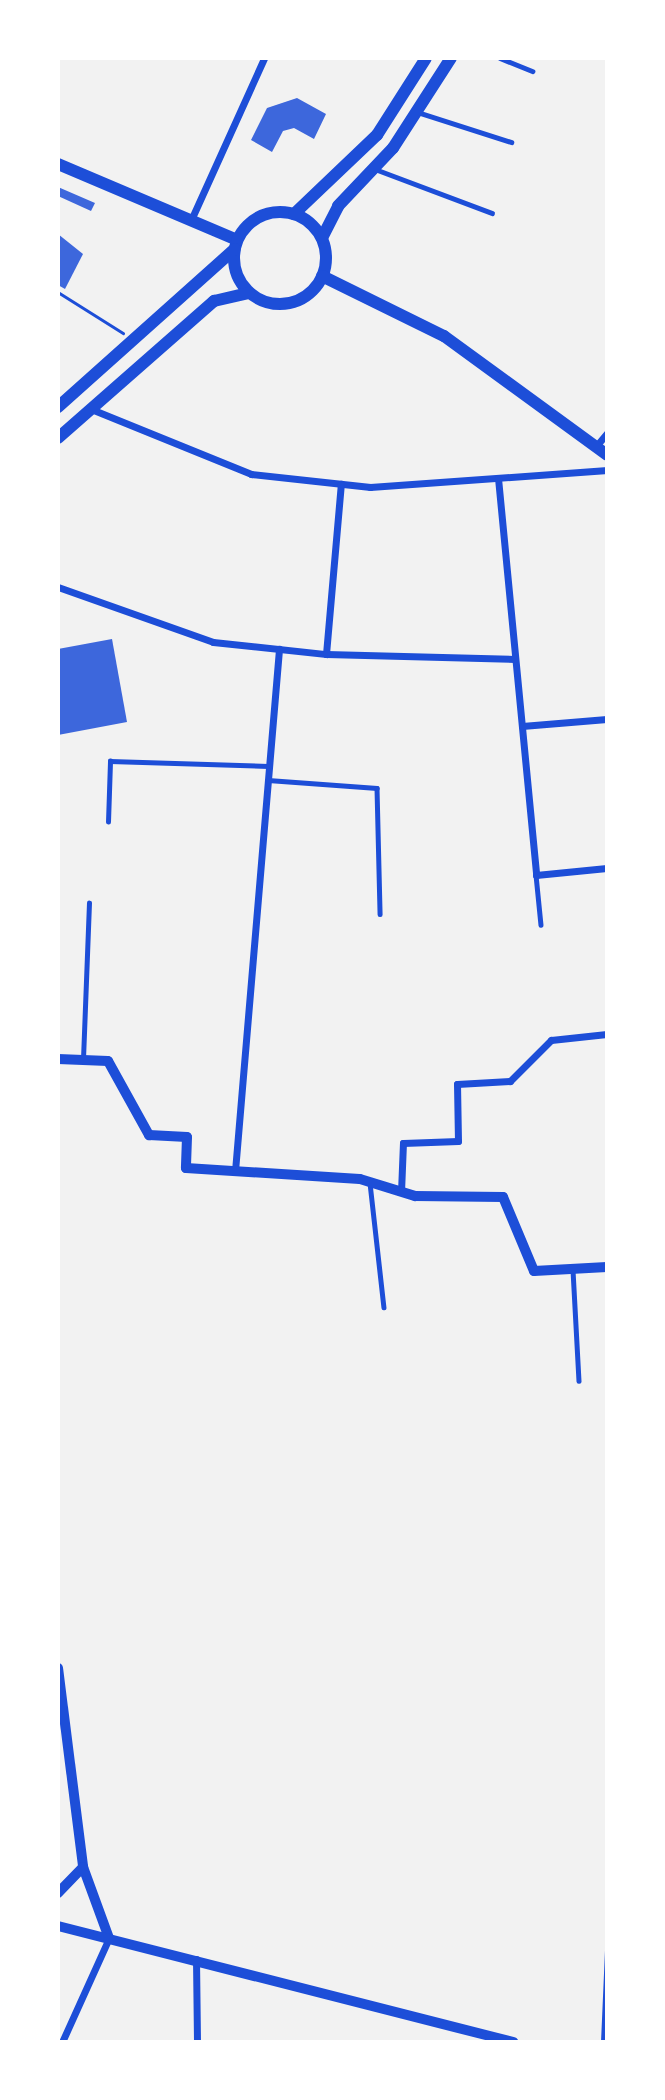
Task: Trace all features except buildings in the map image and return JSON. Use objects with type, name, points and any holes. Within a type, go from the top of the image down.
[{"type":"main road","points":[[294,214],[377,135],[426,58]]},
{"type":"main road","points":[[58,438],[214,301],[250,293],[286,304],[304,298],[323,276],[322,238],[338,206],[374,169],[451,58]]},
{"type":"main road","points":[[58,164],[191,220],[236,245]]},
{"type":"main road","points":[[58,407],[135,340],[265,214],[294,214],[322,238]]},
{"type":"main road","points":[[236,245],[235,269],[250,293]]},
{"type":"main road","points":[[323,276],[444,335],[602,450]]},
{"type":"street","points":[[191,220],[264,58]]},
{"type":"street","points":[[90,409],[251,474],[341,484],[498,478],[607,470]]},
{"type":"street","points":[[602,450],[607,433]]},
{"type":"street","points":[[498,478],[536,875],[607,868]]},
{"type":"street","points":[[326,654],[341,484]]},
{"type":"street","points":[[58,587],[213,642],[326,654],[515,659]]},
{"type":"street","points":[[235,1171],[279,649]]},
{"type":"street","points":[[522,726],[607,719]]},
{"type":"street","points":[[401,1192],[403,1143],[458,1141],[457,1084],[510,1081],[551,1040],[607,1034]]},
{"type":"street","points":[[58,1059],[108,1061],[149,1135],[187,1137],[186,1168],[370,1182],[401,1192],[503,1197],[534,1271],[607,1267]]},
{"type":"street","points":[[58,1668],[83,1867],[108,1938],[62,2042]]},
{"type":"street","points":[[58,1894],[83,1867]]},
{"type":"street","points":[[58,1926],[196,1959],[513,2042]]},
{"type":"street","points":[[196,1959],[197,2042]]},
{"type":"lane","points":[[500,58],[533,71]]},
{"type":"lane","points":[[416,112],[511,142]]},
{"type":"lane","points":[[374,169],[492,213]]},
{"type":"lane","points":[[108,822],[110,761],[269,766]]},
{"type":"lane","points":[[268,780],[377,788],[380,914]]},
{"type":"lane","points":[[536,875],[541,925]]},
{"type":"lane","points":[[83,1060],[89,904]]},
{"type":"lane","points":[[370,1182],[384,1307]]},
{"type":"lane","points":[[573,1269],[579,1381]]},
{"type":"lane","points":[[603,2042],[607,1951]]},
{"type":"path","points":[[58,292],[135,340]]}]
